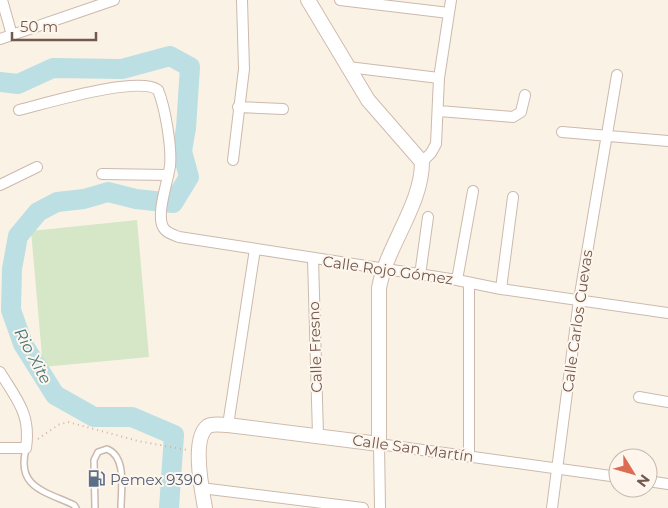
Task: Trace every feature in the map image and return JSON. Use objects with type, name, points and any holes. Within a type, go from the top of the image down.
[{"type":"street","points":[[2,0],[12,35]]},
{"type":"street","points":[[0,39],[114,0]]},
{"type":"street","points":[[233,160],[244,69],[242,0]]},
{"type":"street","points":[[308,0],[368,100],[422,162]]},
{"type":"street","points":[[340,0],[449,13]]},
{"type":"street","points":[[380,508],[379,288],[382,268],[419,187],[422,162],[431,153],[436,144],[439,78],[451,0]]},
{"type":"street","points":[[348,66],[439,78]]},
{"type":"street","name":"Calle Carlos Cuevas","points":[[552,508],[579,300],[617,75]]},
{"type":"street","name":"Calle Rojo Gómez","points":[[19,110],[100,90],[153,86],[160,95],[168,140],[168,175],[161,215],[163,227],[175,235],[313,259],[457,280],[501,289],[668,313]]},
{"type":"street","points":[[439,111],[513,118],[521,112],[525,95]]},
{"type":"street","points":[[238,108],[284,108]]},
{"type":"street","points":[[562,132],[606,134],[668,141]]},
{"type":"street","points":[[0,185],[36,167]]},
{"type":"street","points":[[102,174],[168,175]]},
{"type":"street","points":[[457,280],[473,191]]},
{"type":"street","points":[[501,289],[513,197]]},
{"type":"street","points":[[420,275],[428,217]]},
{"type":"street","points":[[228,425],[255,249]]},
{"type":"street","name":"Calle Fresno","points":[[313,259],[318,434]]},
{"type":"street","points":[[469,283],[469,456]]},
{"type":"street","points":[[0,372],[26,416],[29,430],[26,448],[0,448]]},
{"type":"street","points":[[639,397],[668,402]]},
{"type":"street","name":"Calle San Martín","points":[[201,488],[199,452],[203,433],[208,426],[228,425],[318,434],[608,476]]},
{"type":"street","points":[[206,508],[201,488],[363,508]]},
{"type":"lane","points":[[26,448],[23,462],[24,473],[30,483],[76,508]]},
{"type":"lane","points":[[95,508],[94,460],[98,452],[107,449],[115,453],[120,460],[121,508]]},
{"type":"path","points":[[26,448],[58,425],[68,422],[170,448],[190,451]]},
{"type":"green space","points":[[137,220],[149,357],[43,367],[31,231]]},
{"type":"waterway","name":"Rio Xite","points":[[0,82],[18,84],[53,68],[122,69],[170,56],[190,67],[186,128],[182,151],[189,177],[173,203],[136,199],[108,192],[84,199],[57,202],[38,212],[18,236],[12,269],[11,310],[23,344],[55,395],[94,417],[132,417],[174,435],[169,508]]},
{"type":"place","name":"Pemex 9390","points":[[96,479]]}]
